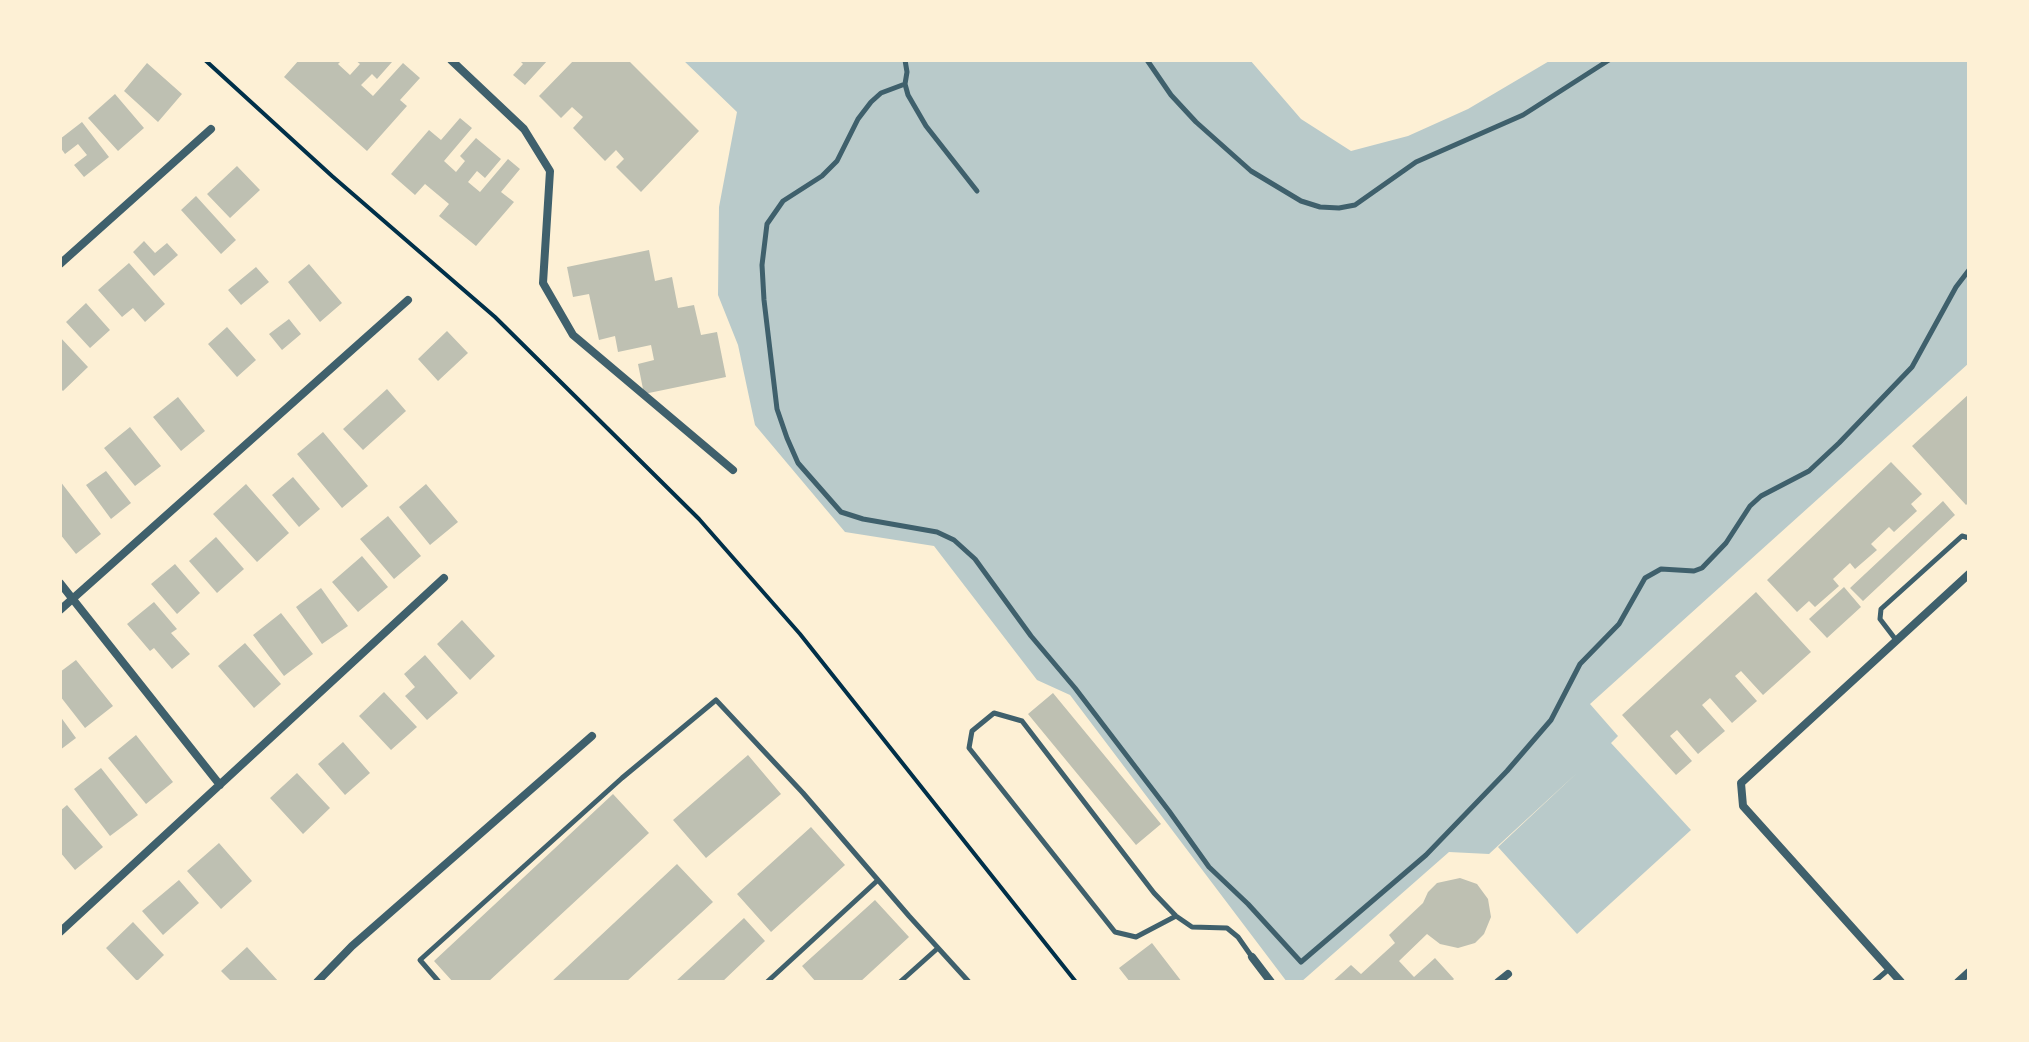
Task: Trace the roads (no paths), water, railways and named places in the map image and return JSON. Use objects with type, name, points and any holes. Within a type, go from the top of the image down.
[{"type":"street","points":[[451,60],[524,129],[550,171],[543,283],[573,335],[733,470]]},
{"type":"street","points":[[60,264],[211,129]]},
{"type":"street","points":[[60,610],[408,300]]},
{"type":"street","points":[[1901,982],[1743,806],[1741,783],[1969,574]]},
{"type":"street","points":[[60,932],[444,578]]},
{"type":"street","points":[[60,583],[220,785]]},
{"type":"street","points":[[317,982],[352,946],[592,736]]},
{"type":"street","points":[[1252,957],[1271,982]]},
{"type":"street","points":[[1958,982],[1969,972]]},
{"type":"street","points":[[1498,982],[1508,974]]},
{"type":"lane","points":[[905,60],[908,95],[926,126],[977,191]]},
{"type":"lane","points":[[1147,60],[1171,95],[1196,122],[1251,171],[1301,201],[1320,207],[1339,208],[1355,205],[1416,162],[1523,115],[1609,60]]},
{"type":"lane","points":[[905,84],[881,93],[871,102],[858,119],[837,161],[822,176],[783,201],[767,224],[762,265],[771,372],[777,409],[792,450],[798,463],[841,512],[937,532],[954,540],[975,559],[1209,867],[1301,962],[1426,855],[1507,771],[1551,720],[1580,664],[1619,624],[1645,578],[1661,569],[1694,571],[1702,568],[1726,543],[1750,506],[1761,496],[1809,471],[1839,443],[1912,367],[1956,287],[1969,270]]},
{"type":"lane","points":[[1896,640],[1880,619],[1881,609],[1962,536],[1969,538]]},
{"type":"lane","points":[[439,982],[420,960],[622,778],[716,700],[803,793],[969,982]]},
{"type":"lane","points":[[1176,916],[1136,937],[1115,932],[969,748],[972,731],[994,713],[1022,721],[1154,893],[1176,916],[1192,927],[1227,928],[1238,937],[1252,957]]},
{"type":"lane","points":[[767,982],[878,880]]},
{"type":"lane","points":[[900,982],[938,948]]},
{"type":"lane","points":[[1874,982],[1889,969]]}]
